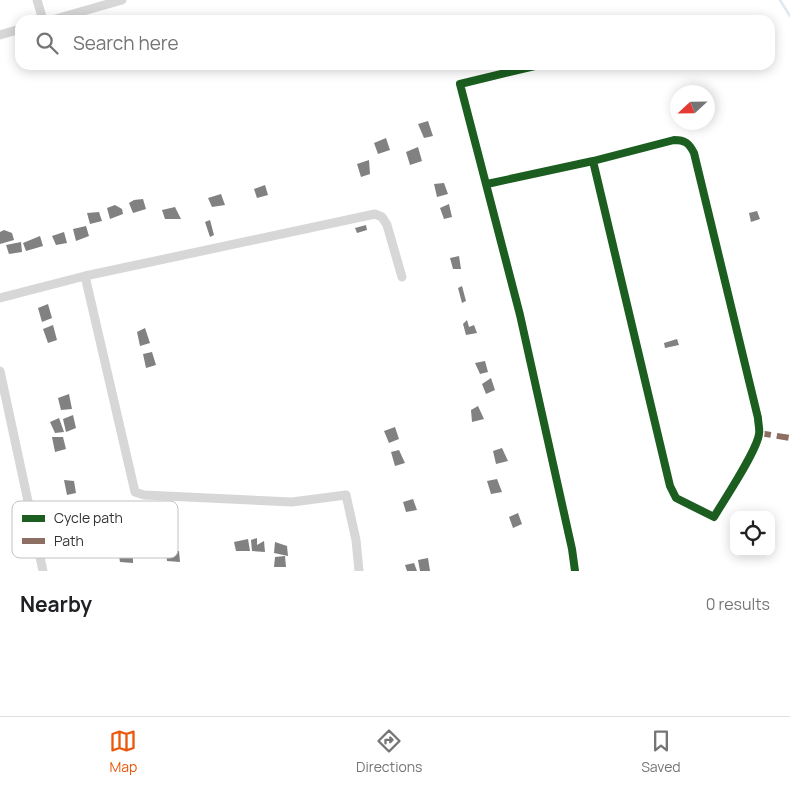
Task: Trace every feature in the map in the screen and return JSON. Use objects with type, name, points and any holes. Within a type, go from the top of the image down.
[{"type":"street","points":[[38,0],[42,15]]},
{"type":"street","points":[[68,15],[108,2],[122,0]]},
{"type":"street","points":[[0,35],[15,30]]},
{"type":"street","points":[[518,70],[460,84],[520,314],[572,549],[575,571]]},
{"type":"street","points":[[487,184],[592,161],[674,140],[683,140],[690,144],[694,153],[758,418],[759,433],[749,458],[714,517],[676,498],[670,486],[592,161]]},
{"type":"street","points":[[0,298],[85,276],[375,214],[382,217],[387,225],[402,277]]},
{"type":"street","points":[[85,276],[135,492],[144,495],[292,502],[346,495],[356,540],[359,571]]},
{"type":"street","points":[[0,371],[28,501]]},
{"type":"street","points":[[40,558],[43,571]]},
{"type":"building","points":[[428,121],[433,136],[424,138],[418,124]]},
{"type":"building","points":[[386,138],[390,150],[378,154],[374,143]]},
{"type":"building","points":[[418,147],[422,161],[410,165],[406,152]]},
{"type":"building","points":[[369,160],[370,174],[361,177],[357,164]]},
{"type":"building","points":[[444,183],[448,194],[437,197],[434,184]]},
{"type":"building","points":[[265,185],[268,195],[257,198],[254,189]]},
{"type":"building","points":[[221,194],[225,205],[212,207],[208,198]]},
{"type":"building","points":[[143,199],[146,209],[133,213],[129,203],[134,200]]},
{"type":"building","points":[[449,204],[452,217],[444,219],[440,208]]},
{"type":"building","points":[[115,205],[122,209],[123,214],[110,219],[107,208]]},
{"type":"building","points":[[175,207],[181,219],[165,219],[162,210]]},
{"type":"building","points":[[757,211],[760,219],[751,222],[749,213]]},
{"type":"building","points":[[99,212],[102,221],[90,224],[87,213]]},
{"type":"building","points":[[210,220],[214,235],[210,237],[205,222]]},
{"type":"building","points":[[366,225],[367,230],[357,233],[355,228]]},
{"type":"building","points":[[86,226],[89,236],[76,241],[73,229]]},
{"type":"building","points":[[4,230],[12,233],[14,240],[0,244],[0,232]]},
{"type":"building","points":[[64,232],[67,243],[56,245],[52,236]]},
{"type":"building","points":[[40,236],[43,246],[26,251],[23,243]]},
{"type":"building","points":[[21,242],[22,252],[9,254],[6,245]]},
{"type":"building","points":[[459,256],[461,269],[453,269],[450,258]]},
{"type":"building","points":[[462,286],[466,301],[462,303],[458,288]]},
{"type":"building","points":[[48,304],[52,318],[42,322],[38,308]]},
{"type":"building","points":[[467,320],[469,327],[474,325],[477,333],[466,335],[463,324]]},
{"type":"building","points":[[53,325],[57,340],[48,343],[43,329]]},
{"type":"building","points":[[145,328],[150,343],[140,346],[137,332]]},
{"type":"building","points":[[677,339],[679,345],[665,348],[664,343]]},
{"type":"building","points":[[152,352],[156,365],[146,368],[143,354]]},
{"type":"building","points":[[485,361],[488,372],[480,374],[475,363]]},
{"type":"building","points":[[491,378],[495,390],[486,394],[482,384]]},
{"type":"building","points":[[69,394],[72,409],[61,410],[58,398]]},
{"type":"building","points":[[478,406],[484,419],[472,422],[471,410]]},
{"type":"building","points":[[73,415],[76,428],[66,432],[63,419]]},
{"type":"building","points":[[59,418],[64,432],[55,433],[50,422]]},
{"type":"building","points":[[395,427],[399,439],[389,443],[384,431]]},
{"type":"building","points":[[52,437],[63,437],[66,449],[55,452]]},
{"type":"building","points":[[502,448],[508,461],[496,464],[493,451]]},
{"type":"building","points":[[399,450],[405,463],[395,466],[391,452]]},
{"type":"building","points":[[497,479],[502,492],[491,494],[487,481]]},
{"type":"building","points":[[64,480],[74,481],[76,493],[67,495]]},
{"type":"building","points":[[413,499],[417,510],[406,512],[403,502]]},
{"type":"building","points":[[518,513],[522,524],[513,528],[509,517]]},
{"type":"building","points":[[257,538],[257,545],[264,541],[265,552],[252,551],[251,540]]},
{"type":"building","points":[[248,539],[250,551],[236,551],[234,542]]},
{"type":"building","points":[[275,542],[287,546],[288,556],[274,553]]},
{"type":"building","points":[[179,551],[180,562],[167,561],[167,558],[178,558]]},
{"type":"building","points":[[285,556],[286,567],[274,567],[275,557]]},
{"type":"building","points":[[119,558],[133,558],[133,563],[120,562]]},
{"type":"building","points":[[428,558],[430,571],[420,571],[418,560]]},
{"type":"building","points":[[414,563],[417,571],[407,571],[405,565]]},
{"type":"waterway","points":[[780,0],[790,16]]},
{"type":"marked path","points":[[759,433],[790,438]]},
{"type":"cycle path","points":[[518,70],[460,84],[520,315],[572,549],[575,571]]},
{"type":"cycle path","points":[[487,184],[593,161],[674,140],[684,141],[690,147],[694,153],[758,418],[759,430],[753,452],[714,517],[676,498],[670,486],[593,161]]}]
